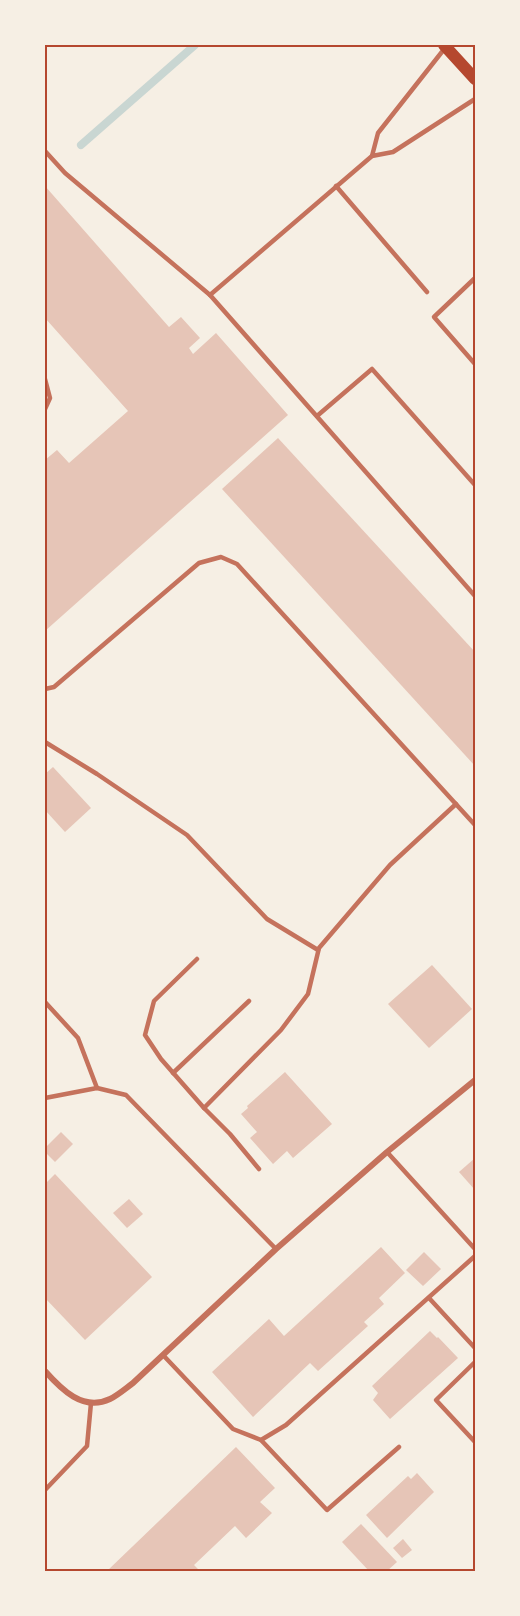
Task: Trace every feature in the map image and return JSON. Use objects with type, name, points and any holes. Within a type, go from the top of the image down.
[{"type":"main road","points":[[445,46],[475,80]]},
{"type":"street","points":[[45,1371],[61,1389],[75,1399],[91,1402],[108,1400],[133,1383],[276,1249],[387,1152],[475,1080]]},
{"type":"lane","points":[[372,156],[378,133],[445,46]]},
{"type":"lane","points":[[210,295],[372,156],[393,152],[475,99]]},
{"type":"lane","points":[[45,151],[65,172],[210,295],[475,596]]},
{"type":"lane","points":[[336,186],[427,292]]},
{"type":"lane","points":[[475,278],[434,317],[475,364]]},
{"type":"lane","points":[[317,416],[372,369],[475,485]]},
{"type":"lane","points":[[45,380],[50,398],[45,410]]},
{"type":"lane","points":[[45,689],[54,687],[199,563],[221,558],[237,564],[475,825]]},
{"type":"lane","points":[[45,742],[187,835],[267,919],[318,950]]},
{"type":"lane","points":[[204,1108],[281,1030],[308,994],[318,950],[390,865],[456,804]]},
{"type":"lane","points":[[197,959],[154,1001],[145,1035],[161,1059],[259,1169]]},
{"type":"lane","points":[[173,1072],[249,1001]]},
{"type":"lane","points":[[45,1002],[78,1038],[97,1088]]},
{"type":"lane","points":[[45,1098],[97,1088],[126,1095],[276,1249]]},
{"type":"lane","points":[[387,1152],[475,1249]]},
{"type":"lane","points":[[261,1440],[286,1425],[475,1256]]},
{"type":"lane","points":[[429,1298],[475,1348]]},
{"type":"lane","points":[[162,1355],[233,1429],[261,1440],[327,1510],[399,1447]]},
{"type":"lane","points":[[475,1362],[436,1400],[475,1442]]},
{"type":"lane","points":[[45,1490],[87,1446],[91,1402]]},
{"type":"building","points":[[45,186],[169,327],[181,317],[200,338],[189,348],[193,354],[216,333],[288,415],[45,631],[45,460],[57,450],[69,463],[128,411],[45,318]]},
{"type":"building","points":[[278,438],[475,652],[475,766],[222,489]]},
{"type":"building","points":[[53,767],[91,808],[65,832],[45,810],[45,774]]},
{"type":"building","points":[[432,965],[472,1009],[429,1048],[388,1004]]},
{"type":"building","points":[[285,1072],[332,1124],[293,1158],[287,1151],[273,1164],[250,1138],[257,1132],[241,1114]]},
{"type":"building","points":[[61,1132],[73,1144],[55,1162],[45,1152],[45,1148]]},
{"type":"building","points":[[475,1158],[475,1190],[459,1172]]},
{"type":"building","points":[[55,1174],[152,1277],[85,1340],[45,1298],[45,1184]]},
{"type":"building","points":[[129,1199],[143,1214],[127,1228],[113,1213]]},
{"type":"building","points":[[381,1247],[405,1273],[379,1298],[384,1304],[364,1322],[368,1326],[318,1371],[310,1363],[253,1417],[212,1372],[269,1319],[284,1336]]},
{"type":"building","points":[[424,1252],[441,1269],[423,1286],[406,1270]]},
{"type":"building","points":[[430,1331],[458,1358],[390,1419],[373,1400],[378,1393],[372,1386]]},
{"type":"building","points":[[236,1447],[275,1488],[260,1502],[272,1513],[246,1538],[235,1526],[194,1565],[200,1571],[107,1571]]},
{"type":"building","points":[[417,1473],[434,1492],[387,1538],[366,1515],[408,1476],[411,1479]]},
{"type":"building","points":[[361,1524],[397,1562],[387,1571],[369,1571],[342,1542]]},
{"type":"building","points":[[403,1539],[412,1550],[402,1558],[393,1548]]},
{"type":"waterway","points":[[81,145],[195,45]]}]
